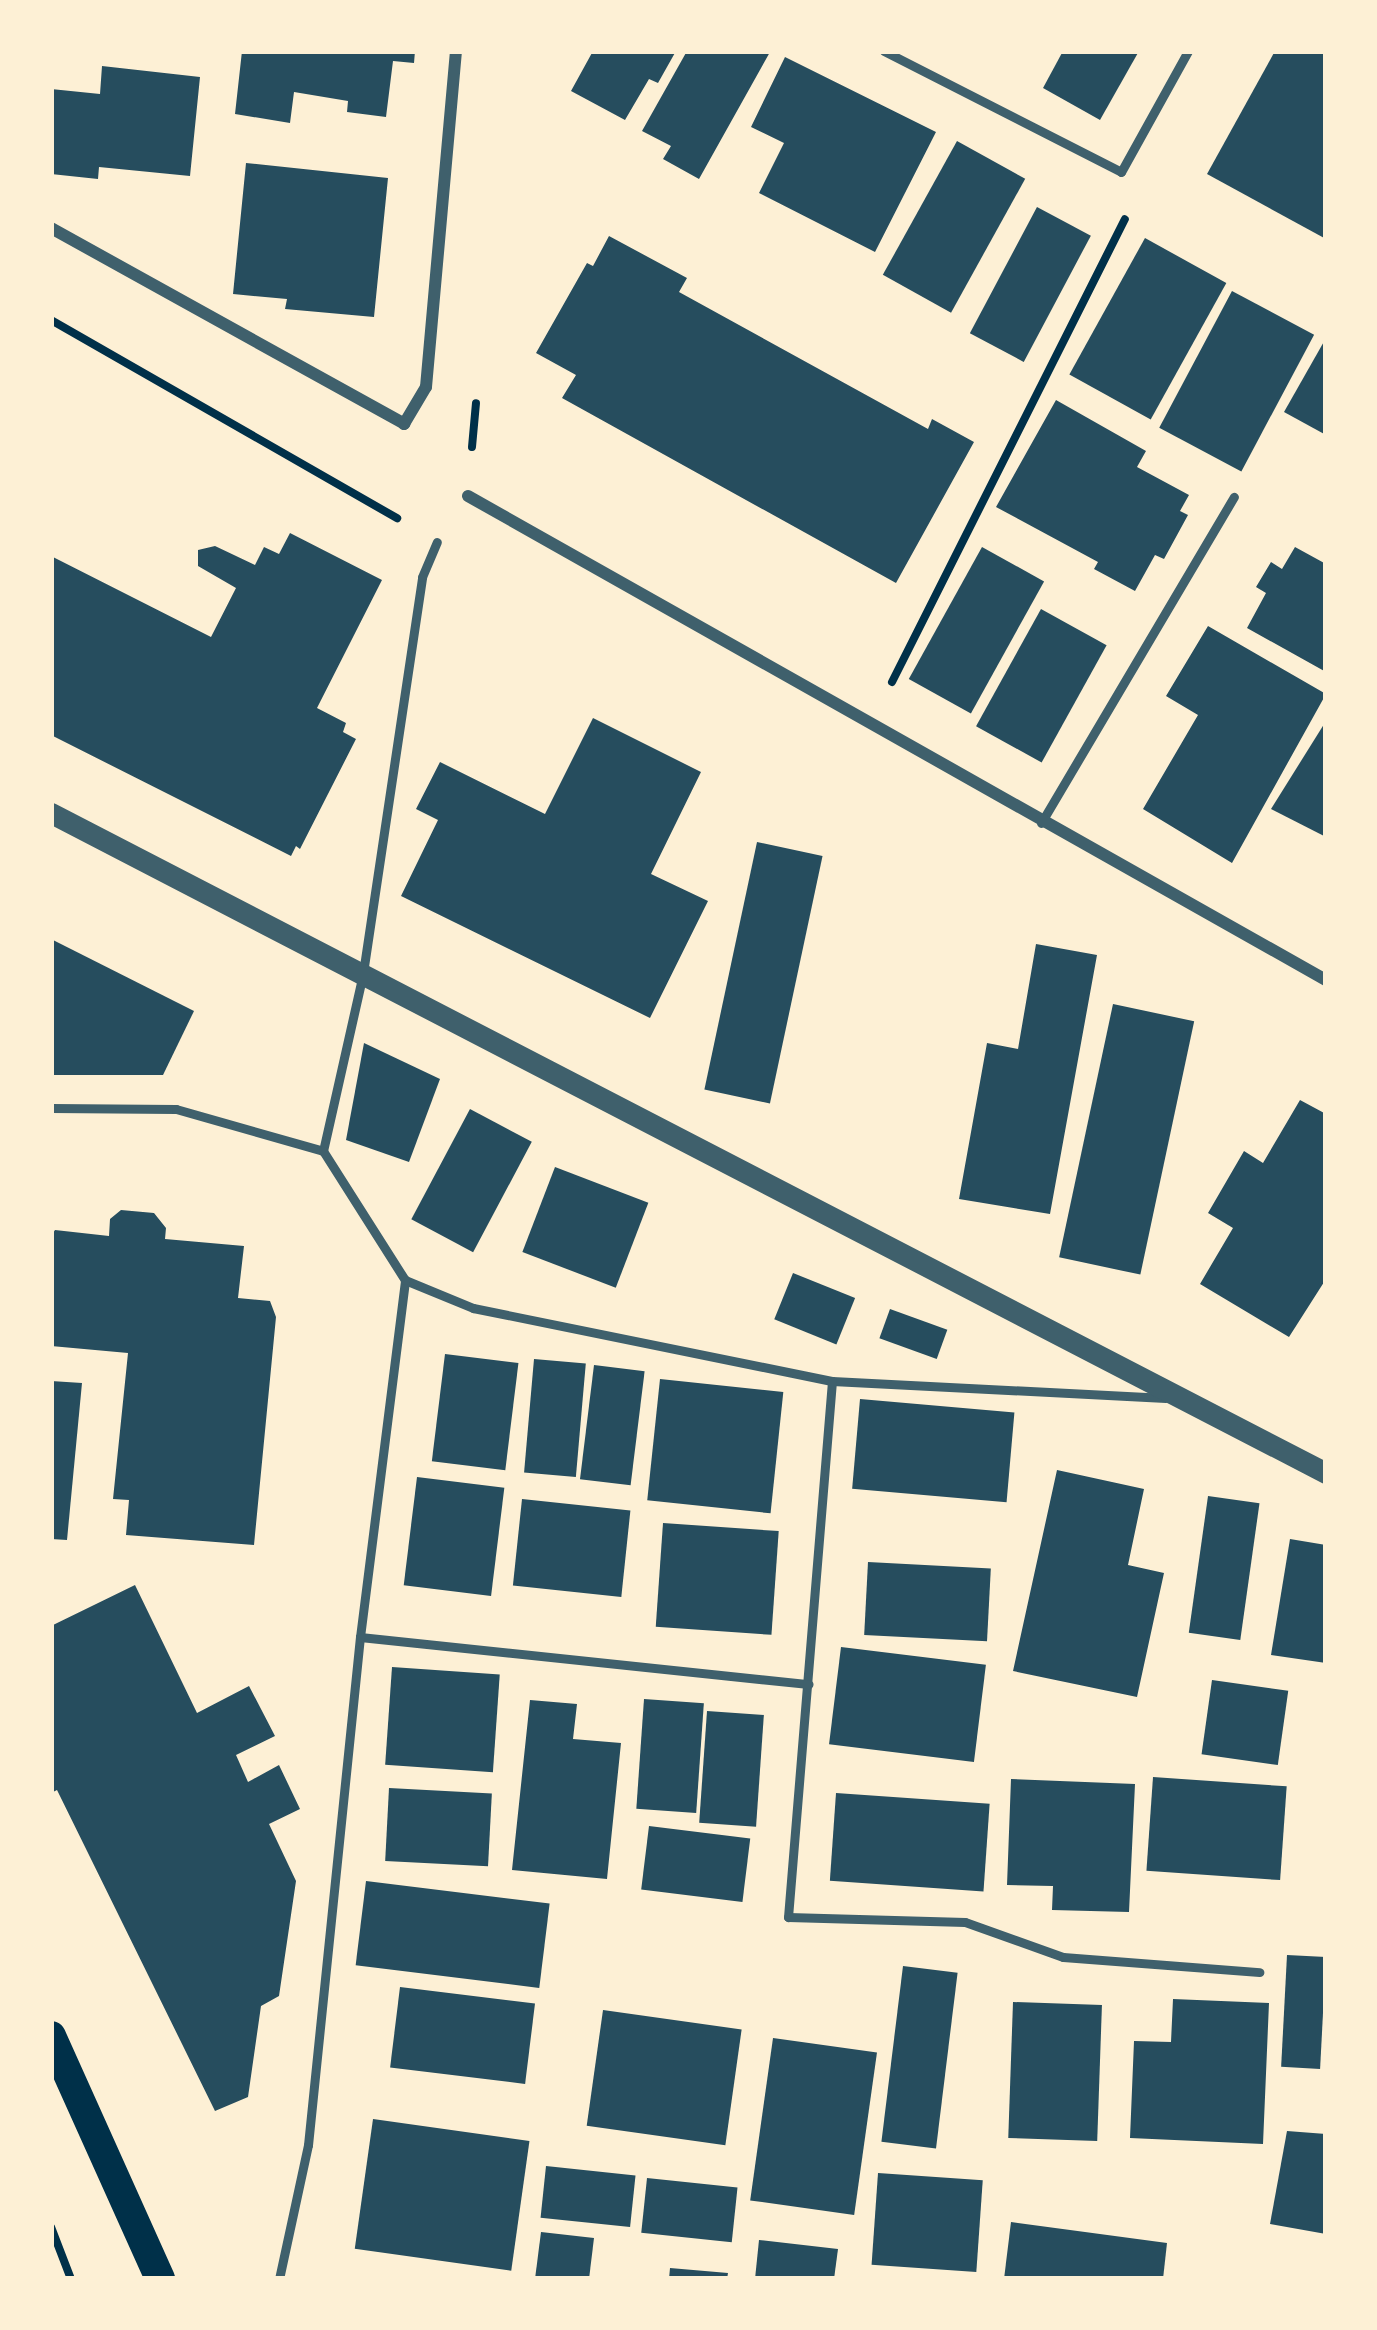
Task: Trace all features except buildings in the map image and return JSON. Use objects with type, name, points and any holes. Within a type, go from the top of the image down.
[{"type":"main road","points":[[51,2036],[160,2279]]},
{"type":"street","points":[[51,228],[404,424],[426,387],[456,51]]},
{"type":"street","points":[[468,496],[1326,980]]},
{"type":"street","points":[[51,813],[1326,1474]]},
{"type":"lane","points":[[884,51],[1121,172],[1188,51]]},
{"type":"lane","points":[[1041,823],[1234,497]]},
{"type":"lane","points":[[322,1150],[363,973],[422,578],[437,542]]},
{"type":"lane","points":[[51,1108],[176,1109],[322,1150],[405,1280],[473,1308],[832,1381],[1180,1399]]},
{"type":"lane","points":[[279,2279],[308,2145],[360,1637],[405,1280]]},
{"type":"lane","points":[[832,1381],[788,1917],[965,1922],[1063,1957],[1258,1972]]},
{"type":"lane","points":[[360,1637],[808,1684]]},
{"type":"path","points":[[869,726],[1136,197],[1121,172]]},
{"type":"path","points":[[51,320],[437,542]]},
{"type":"path","points":[[51,2227],[71,2279]]}]
